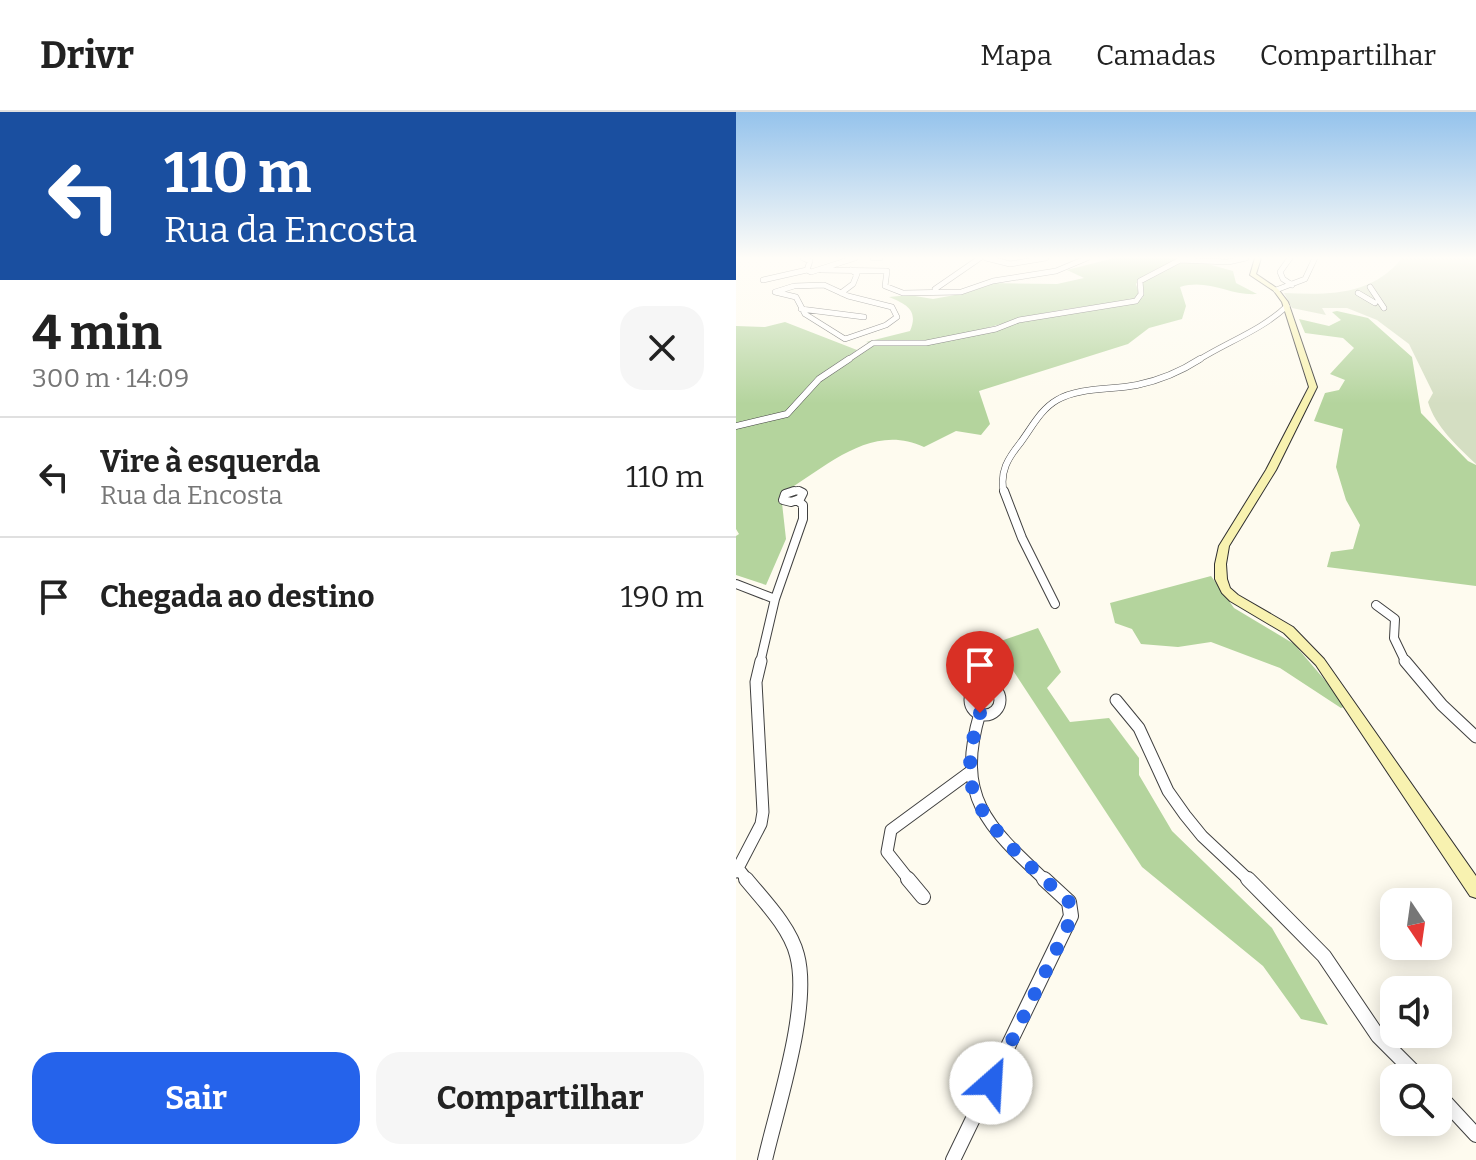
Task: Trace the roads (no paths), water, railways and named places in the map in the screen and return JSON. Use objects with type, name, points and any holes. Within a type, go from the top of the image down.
[{"type":"main road","points":[[1287,307],[1313,390],[1278,458],[1224,546],[1220,559],[1222,584],[1240,605],[1291,632],[1320,662],[1476,890]]},
{"type":"street","points":[[845,339],[895,321],[898,315],[891,307]]},
{"type":"street","points":[[736,426],[787,414],[812,384],[863,347],[884,342],[926,343],[996,329],[1019,320],[1100,307]]},
{"type":"street","points":[[1055,604],[1024,541],[1001,482],[1004,467],[1043,410],[1056,399],[1067,395],[1138,385],[1177,374],[1234,338],[1275,319],[1286,307]]},
{"type":"street","points":[[801,309],[845,339],[863,347]]},
{"type":"street","points":[[801,309],[859,318]]},
{"type":"street","points":[[765,1160],[797,1012],[800,974],[796,952],[737,870],[753,841],[763,812],[756,682],[775,599],[803,519],[803,505],[797,500]]},
{"type":"street","points":[[736,584],[775,599]]},
{"type":"street","points":[[1376,605],[1395,619],[1395,643],[1421,680],[1446,713],[1476,737]]},
{"type":"street","points":[[1116,700],[1139,728],[1168,791],[1185,815],[1202,836],[1277,906],[1324,956],[1378,1036],[1406,1064]]},
{"type":"street","points":[[953,1160],[1071,916],[1069,902],[985,817],[971,784],[970,772],[972,740],[980,713]]},
{"type":"street","points":[[923,897],[887,852],[891,830],[970,772]]},
{"type":"street","points":[[1452,1109],[1476,1135]]}]
